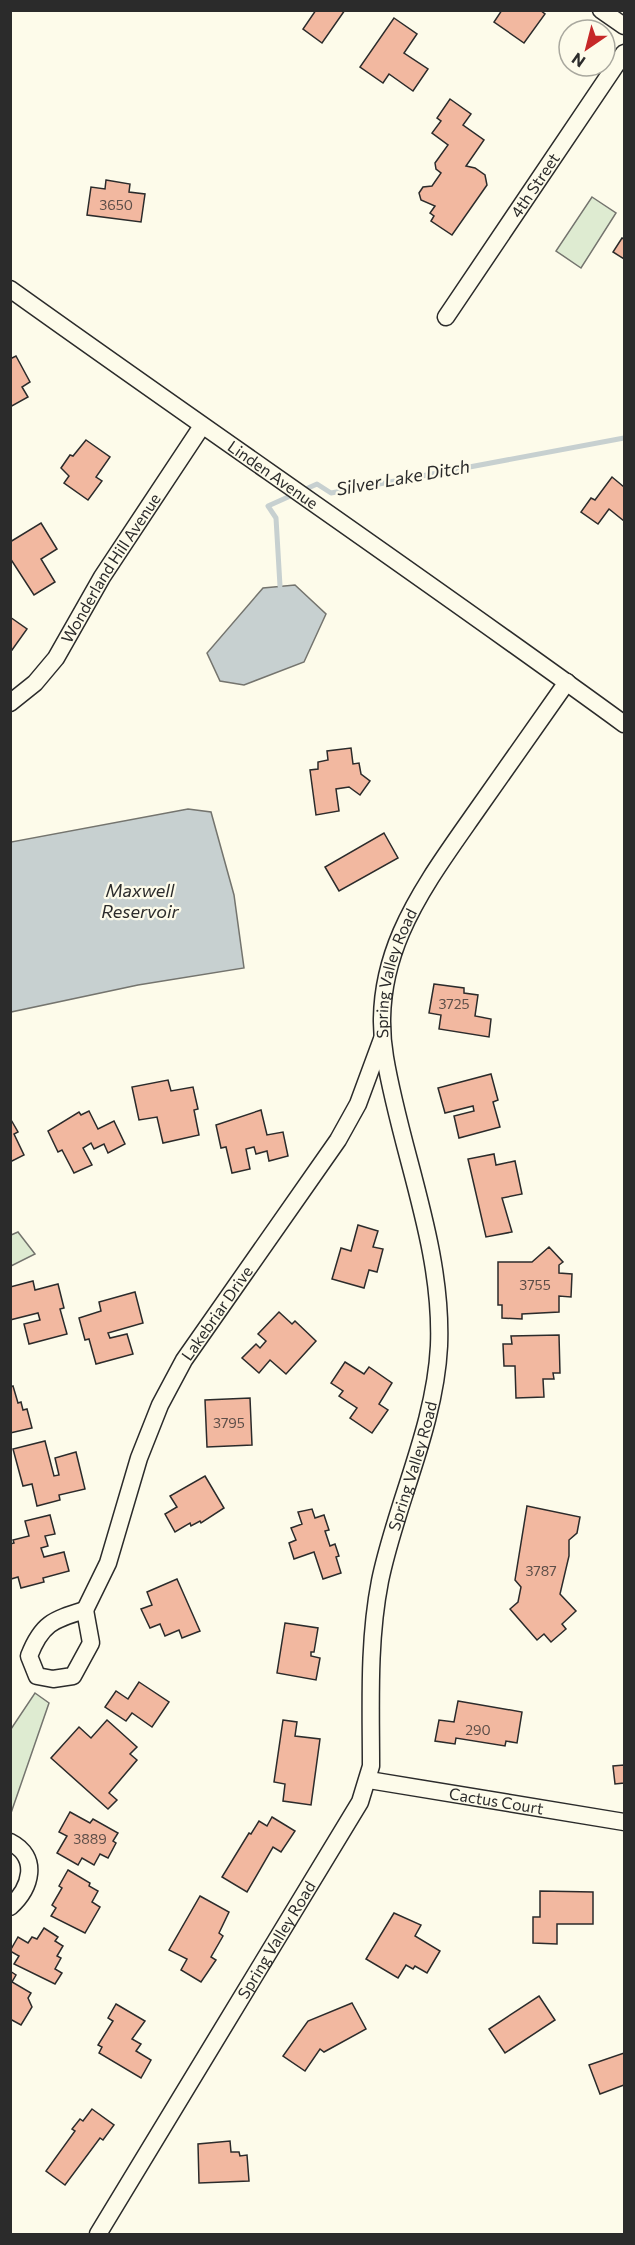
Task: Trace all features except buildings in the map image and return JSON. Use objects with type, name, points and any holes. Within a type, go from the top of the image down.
[{"type":"street","points":[[601,10],[624,26]]},
{"type":"street","name":"4th Street","points":[[446,317],[624,53]]},
{"type":"street","name":"Linden Avenue","points":[[10,289],[202,426],[455,601],[624,724]]},
{"type":"street","name":"Wonderland Hill Avenue","points":[[10,703],[35,683],[56,658],[102,578],[202,426]]},
{"type":"street","name":"Spring Valley Road","points":[[98,2235],[360,1802],[369,1780],[372,1636],[380,1581],[433,1391],[439,1344],[438,1289],[385,1057],[383,1006],[388,969],[404,922],[433,873],[567,682]]},
{"type":"street","name":"Lakebriar Drive","points":[[85,1610],[108,1563],[139,1458],[160,1405],[184,1360],[338,1140],[358,1104],[383,1035]]},
{"type":"street","points":[[85,1610],[91,1643],[73,1676],[53,1679],[37,1676],[29,1656],[37,1634],[54,1620],[85,1610]]},
{"type":"street","name":"Cactus Court","points":[[369,1780],[624,1822]]},
{"type":"street","points":[[10,1842],[23,1848],[30,1864],[28,1882],[20,1898],[10,1907]]},
{"type":"green space","points":[[592,197],[616,213],[581,268],[556,251]]},
{"type":"green space","points":[[18,1232],[35,1254],[11,1266],[11,1235]]},
{"type":"green space","points":[[35,1693],[49,1703],[11,1813],[11,1729]]},
{"type":"water","points":[[295,585],[326,614],[304,662],[244,685],[220,681],[207,653],[263,588]]},
{"type":"water","name":"Maxwell Reservoir","points":[[188,809],[211,812],[234,895],[244,968],[138,985],[11,1012],[11,842]]},
{"type":"waterway","name":"Silver Lake Ditch","points":[[280,586],[276,518],[268,506],[317,484],[331,493],[624,438]]}]
